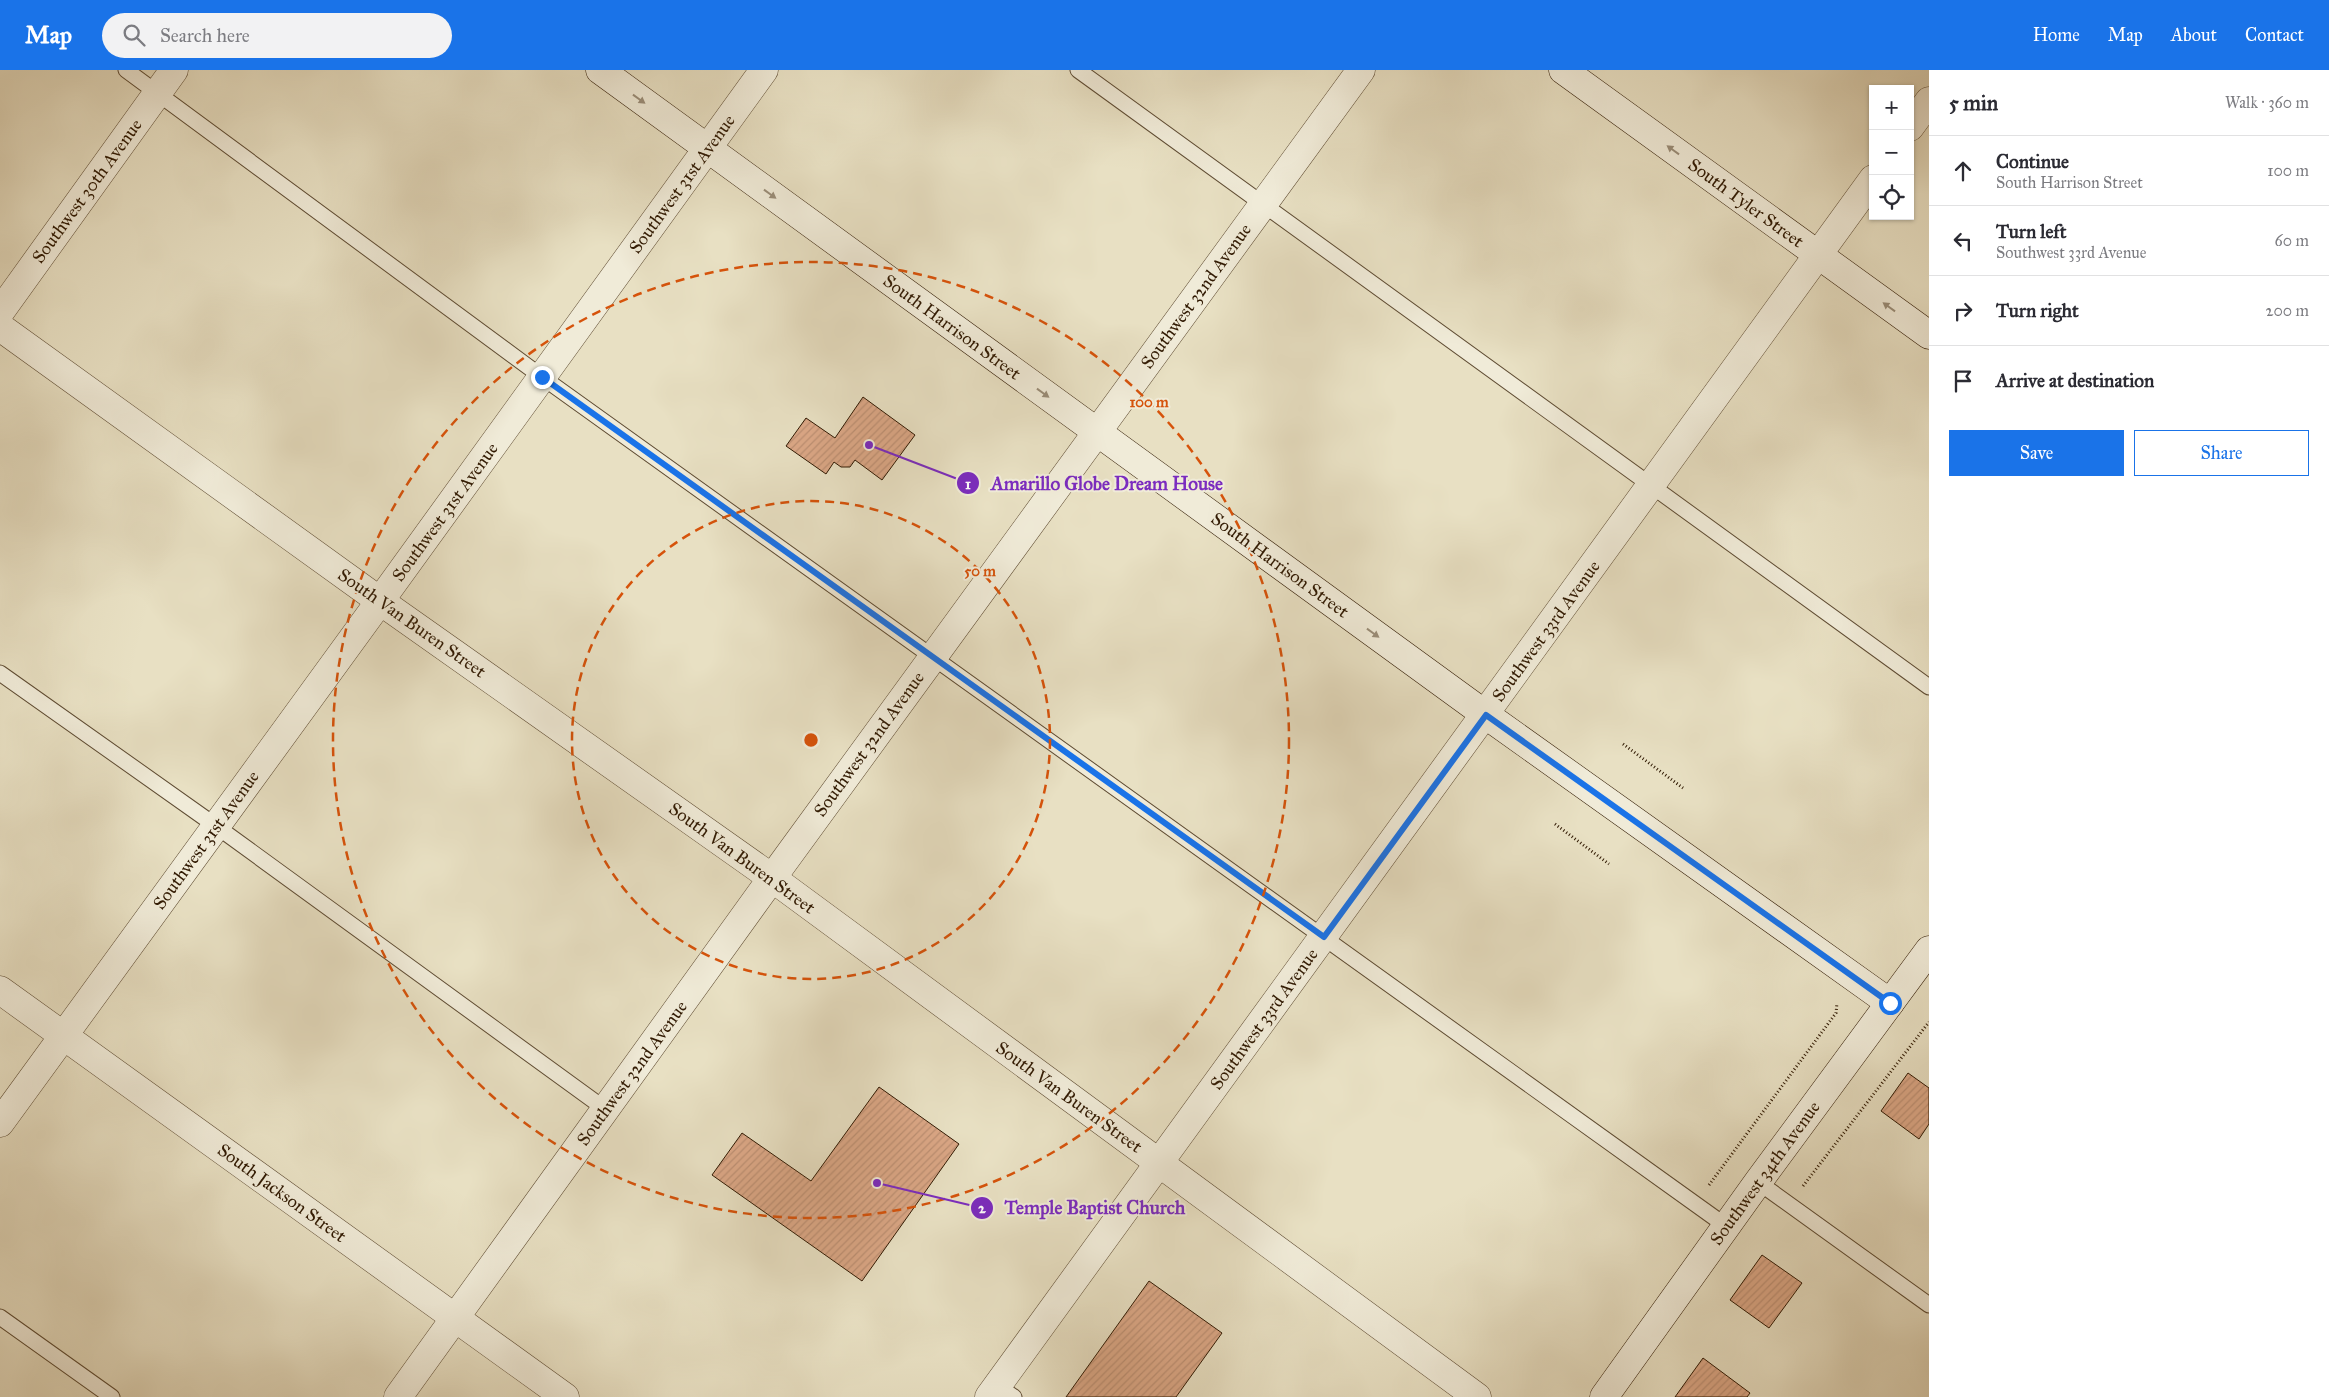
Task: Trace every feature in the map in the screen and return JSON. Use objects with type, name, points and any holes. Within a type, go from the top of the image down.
[{"type":"street","name":"Southwest 30th Avenue","points":[[0,312],[174,70]]},
{"type":"street","name":"South Harrison Street","points":[[600,70],[1486,715],[1890,1003]]},
{"type":"street","name":"Southwest 31st Avenue","points":[[0,1123],[380,602],[764,70]]},
{"type":"street","name":"Southwest 32nd Avenue","points":[[398,1397],[1096,431],[1361,70]]},
{"type":"street","name":"South Tyler Street","points":[[1563,70],[1929,335]]},
{"type":"street","points":[[1914,122],[1929,101]]},
{"type":"street","name":"Southwest 33rd Avenue","points":[[1000,1393],[1159,1163],[1486,715],[1869,184]]},
{"type":"street","name":"South Van Buren Street","points":[[0,327],[380,602],[772,878],[1477,1397]]},
{"type":"street","name":"Southwest 34th Avenue","points":[[1604,1397],[1726,1226],[1890,1003],[1925,965]]},
{"type":"street","name":"South Jackson Street","points":[[0,990],[565,1397]]},
{"type":"lane","points":[[126,70],[542,377],[1726,1226]]},
{"type":"lane","points":[[1078,70],[1929,687]]},
{"type":"lane","points":[[0,673],[216,826],[605,1109]]},
{"type":"lane","points":[[1758,1182],[1929,1305]]},
{"type":"lane","points":[[0,1317],[112,1397]]},
{"type":"path","points":[[1623,744],[1683,788]]},
{"type":"path","points":[[1555,824],[1609,864]]},
{"type":"path","points":[[1696,1204],[1836,1013],[1838,1004],[1835,998]]},
{"type":"path","points":[[1789,1205],[1929,1022]]},
{"type":"building","points":[[863,397],[915,435],[882,480],[855,460],[850,467],[841,467],[834,462],[826,474],[786,446],[806,418],[835,438]]},
{"type":"building","points":[[1908,1073],[1929,1088],[1929,1124],[1919,1139],[1881,1111]]},
{"type":"building","points":[[879,1087],[959,1144],[862,1281],[712,1175],[742,1133],[811,1181]]},
{"type":"building","points":[[1762,1255],[1802,1283],[1769,1328],[1730,1300]]},
{"type":"building","points":[[1149,1281],[1222,1333],[1176,1397],[1066,1397]]},
{"type":"building","points":[[1703,1358],[1750,1393],[1747,1397],[1675,1397]]},
{"type":"place","name":"Amarillo Globe Dream House","points":[[869,445]]},
{"type":"place","name":"Temple Baptist Church","points":[[877,1183]]},
{"type":"route","points":[[542,377],[1324,937],[1486,715],[1890,1003]]}]
